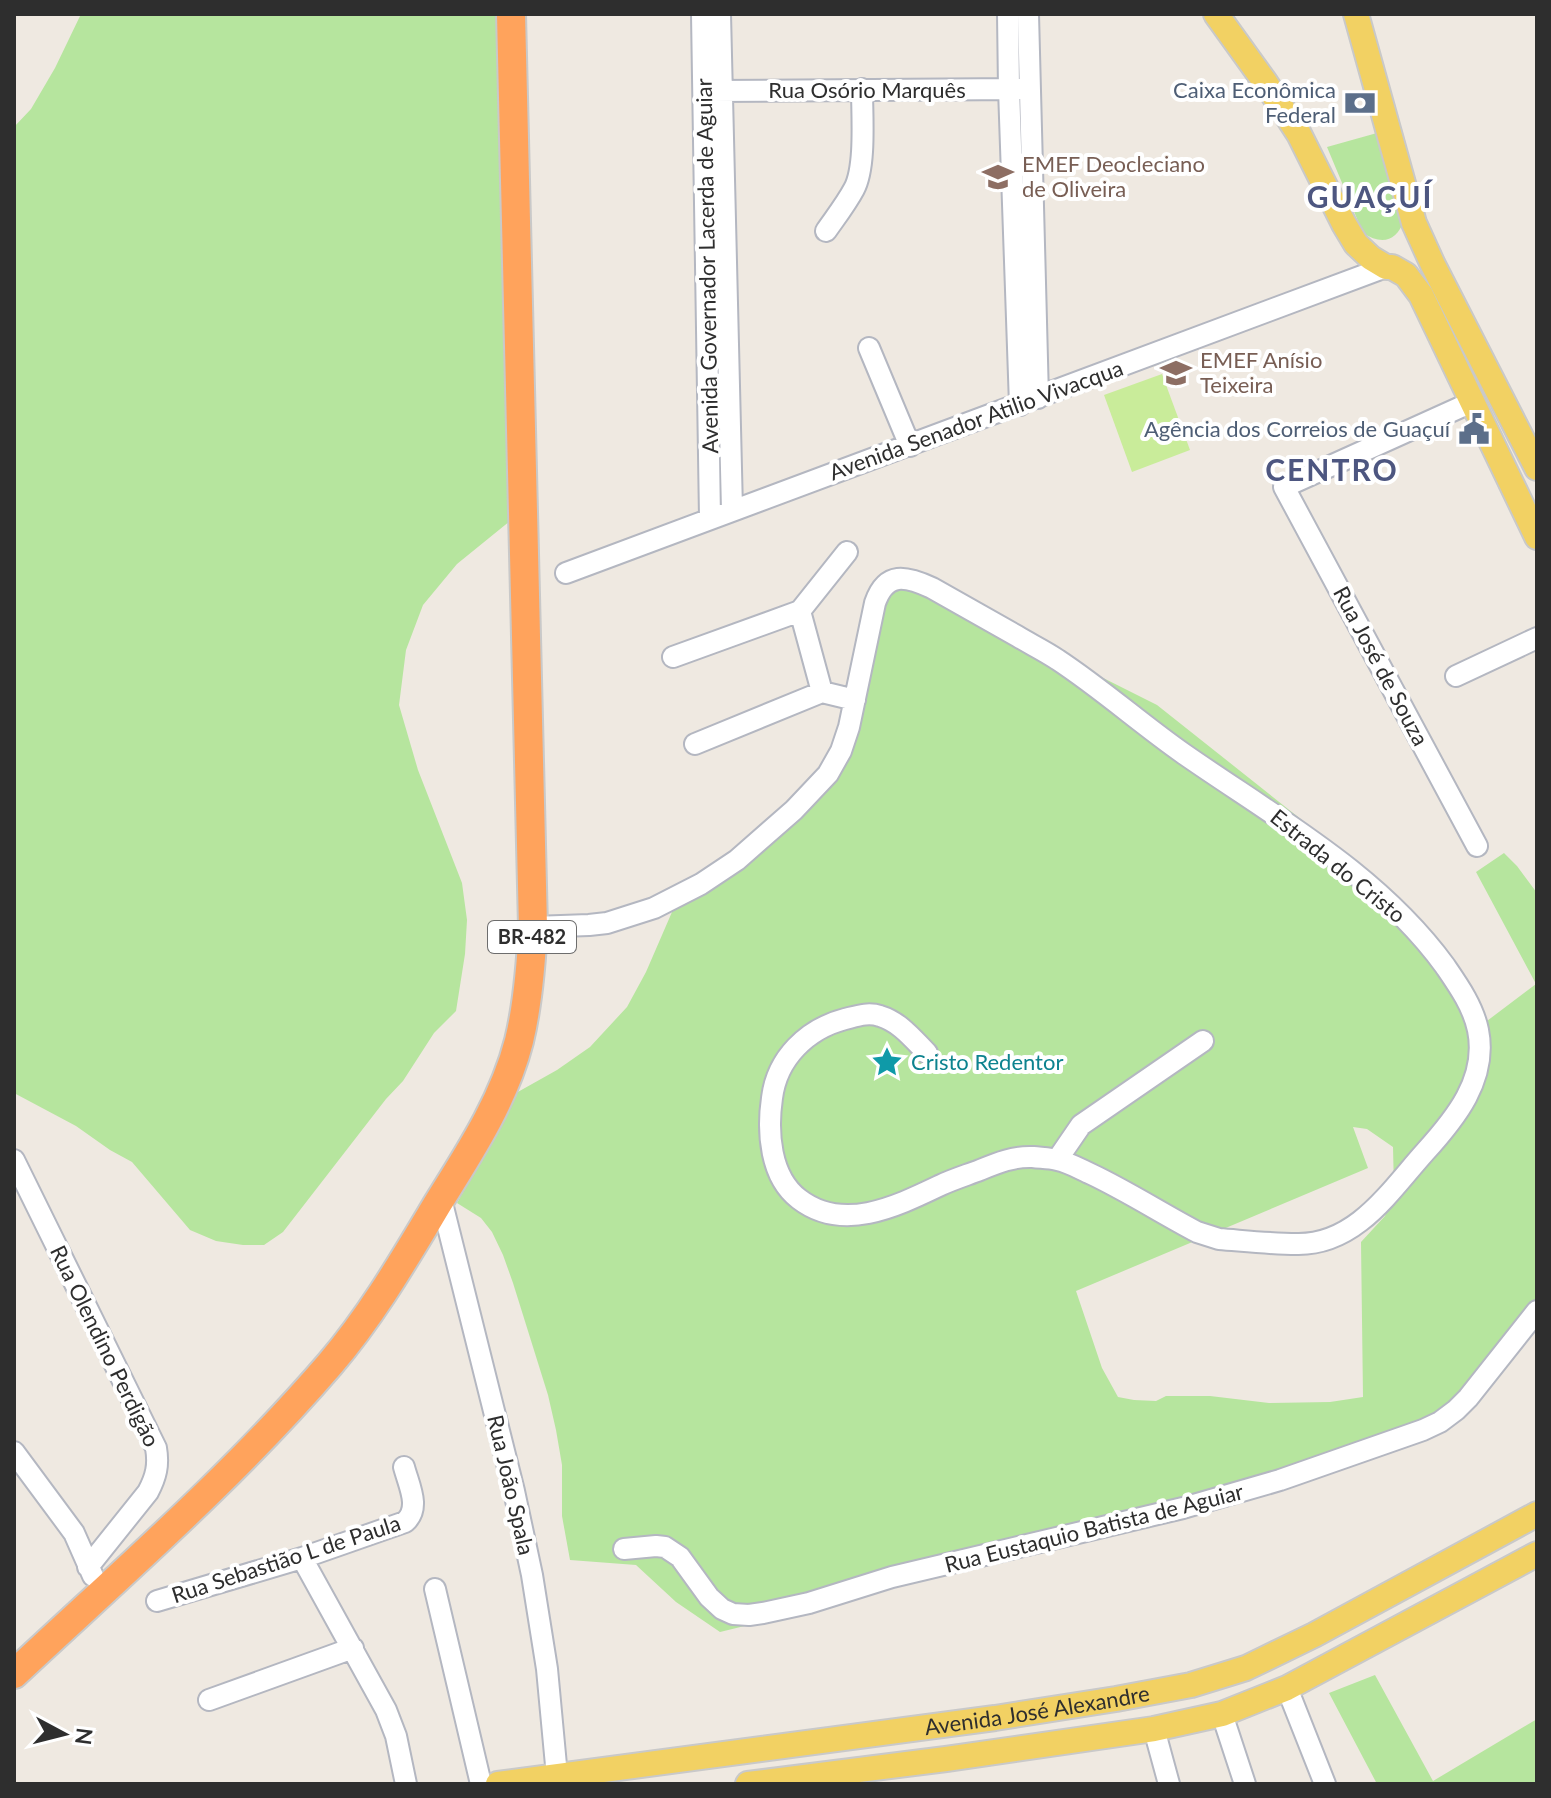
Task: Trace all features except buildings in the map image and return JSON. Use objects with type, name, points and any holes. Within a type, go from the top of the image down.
[{"type":"highway","name":"BR-482","points":[[14,1674],[190,1512],[332,1362],[389,1283],[481,1134],[505,1082],[518,1042],[529,980],[533,927],[511,14]]},
{"type":"main road","points":[[1216,14],[1299,134],[1356,244],[1371,258],[1400,271],[1413,282],[1537,537]]},
{"type":"main road","points":[[1356,14],[1414,223],[1537,468]]},
{"type":"main road","points":[[1386,267],[1403,246],[1414,223]]},
{"type":"main road","name":"Avenida José Alexandre","points":[[498,1784],[557,1776],[596,1777],[1003,1717],[1165,1691],[1224,1676],[1314,1635],[1537,1514]]},
{"type":"main road","points":[[748,1784],[1154,1729],[1222,1714],[1287,1688],[1533,1556],[1511,1528]]},
{"type":"main road","points":[[1003,1717],[1000,1731],[1007,1750]]},
{"type":"street","name":"Avenida Governador Lacerda de Aguiar","points":[[702,14],[713,91],[732,510]]},
{"type":"street","name":"Avenida Governador Lacerda de Aguiar","points":[[710,518],[713,91],[720,14]]},
{"type":"street","points":[[1008,14],[1019,89],[1029,401]]},
{"type":"street","points":[[1019,89],[1028,14]]},
{"type":"street","points":[[826,231],[855,188],[859,175],[862,89]]},
{"type":"street","name":"Rua Osório Marquês","points":[[713,91],[1019,89]]},
{"type":"street","name":"Avenida Senador Atilio Vivacqua","points":[[566,573],[1386,267]]},
{"type":"street","points":[[869,348],[910,446]]},
{"type":"street","name":"Rua José de Souza","points":[[1472,402],[1284,487],[1409,698],[1477,846]]},
{"type":"street","points":[[1512,487],[1537,474]]},
{"type":"street","points":[[673,657],[800,611],[847,552]]},
{"type":"street","name":"Estrada do Cristo","points":[[533,927],[589,925],[654,908],[701,884],[737,860],[794,810],[828,774],[841,751],[879,590],[889,582],[902,578],[916,580],[932,588],[1057,659],[1184,753],[1294,826],[1370,885],[1409,922],[1458,985],[1472,1012],[1478,1031],[1479,1051],[1471,1090],[1460,1111],[1368,1216],[1331,1238],[1300,1245],[1208,1236],[1109,1182],[1057,1160],[1033,1157],[1012,1159],[870,1214],[843,1216],[823,1212],[806,1205],[792,1194],[784,1184],[772,1150],[772,1098],[776,1078],[803,1039],[836,1021],[863,1014],[877,1015],[903,1029],[927,1053]]},
{"type":"street","points":[[800,611],[822,692]]},
{"type":"street","points":[[1456,676],[1537,638]]},
{"type":"street","points":[[695,744],[822,692],[855,700]]},
{"type":"street","points":[[1057,1160],[1081,1125],[1203,1041]]},
{"type":"street","name":"Rua Olendino Perdigão","points":[[14,1160],[156,1448],[158,1460],[148,1492],[88,1567]]},
{"type":"street","name":"Rua João Spala","points":[[441,1199],[532,1575],[547,1669],[557,1776]]},
{"type":"street","name":"Rua Eustaquio Batista de Aguiar","points":[[624,1549],[656,1546],[673,1551],[722,1609],[733,1614],[749,1615],[809,1603],[892,1577],[1183,1508],[1336,1462],[1440,1422],[1468,1398],[1537,1311]]},
{"type":"street","points":[[14,1452],[74,1533],[101,1593]]},
{"type":"street","name":"Rua Sebastião L de Paula","points":[[157,1601],[302,1558],[399,1525],[410,1518],[414,1508],[404,1467]]},
{"type":"street","points":[[302,1558],[392,1724],[406,1784]]},
{"type":"street","points":[[435,1589],[481,1784]]},
{"type":"street","points":[[209,1700],[353,1648]]},
{"type":"street","points":[[1287,1688],[1325,1784]]},
{"type":"street","points":[[1222,1714],[1245,1784]]},
{"type":"street","points":[[1154,1729],[1169,1784]]},
{"type":"green space","points":[[81,14],[504,14],[515,517],[457,564],[423,605],[406,650],[399,705],[418,770],[462,883],[467,920],[456,1011],[434,1033],[403,1081],[283,1232],[264,1245],[216,1241],[190,1230],[132,1162],[76,1126],[14,1093],[14,127],[31,109]]},
{"type":"green space","points":[[1377,133],[1404,220],[1393,237],[1382,240],[1363,233],[1327,147]]},
{"type":"green space","points":[[1162,374],[1190,450],[1132,472],[1104,395]]},
{"type":"green space","points":[[898,575],[1157,705],[1394,893],[1459,980],[1479,1027],[1536,984],[1476,872],[1504,853],[1537,893],[1537,1314],[1470,1400],[1289,1477],[1044,1533],[855,1599],[720,1632],[676,1602],[636,1565],[570,1560],[562,1516],[562,1465],[556,1430],[513,1283],[492,1232],[481,1218],[457,1203],[516,1093],[590,1047],[627,1007],[672,912],[722,877],[753,860],[786,827],[823,767],[851,713],[864,644]],"holes":[[[1353,1127],[1367,1129],[1393,1147],[1394,1190],[1385,1216],[1361,1242],[1363,1397],[1330,1402],[1269,1403],[1210,1396],[1166,1396],[1156,1401],[1118,1397],[1102,1368],[1076,1291],[1368,1168]]]},
{"type":"green space","points":[[1375,1675],[1433,1781],[1537,1719],[1537,1784],[1377,1784],[1329,1693]]},
{"type":"place","name":"Caixa Econômica Federal","points":[[1360,103]]},
{"type":"place","name":"EMEF Deocleciano de Oliveira","points":[[998,177]]},
{"type":"place","name":"EMEF Anísio Teixeira","points":[[1176,373]]},
{"type":"place","name":"Agência dos Correios de Guaçuí","points":[[1474,429]]},
{"type":"place","name":"Cristo Redentor","points":[[887,1062]]},
{"type":"district","name":"GUAÇUÍ","points":[[1370,198]]},
{"type":"district","name":"CENTRO","points":[[1332,471]]}]
